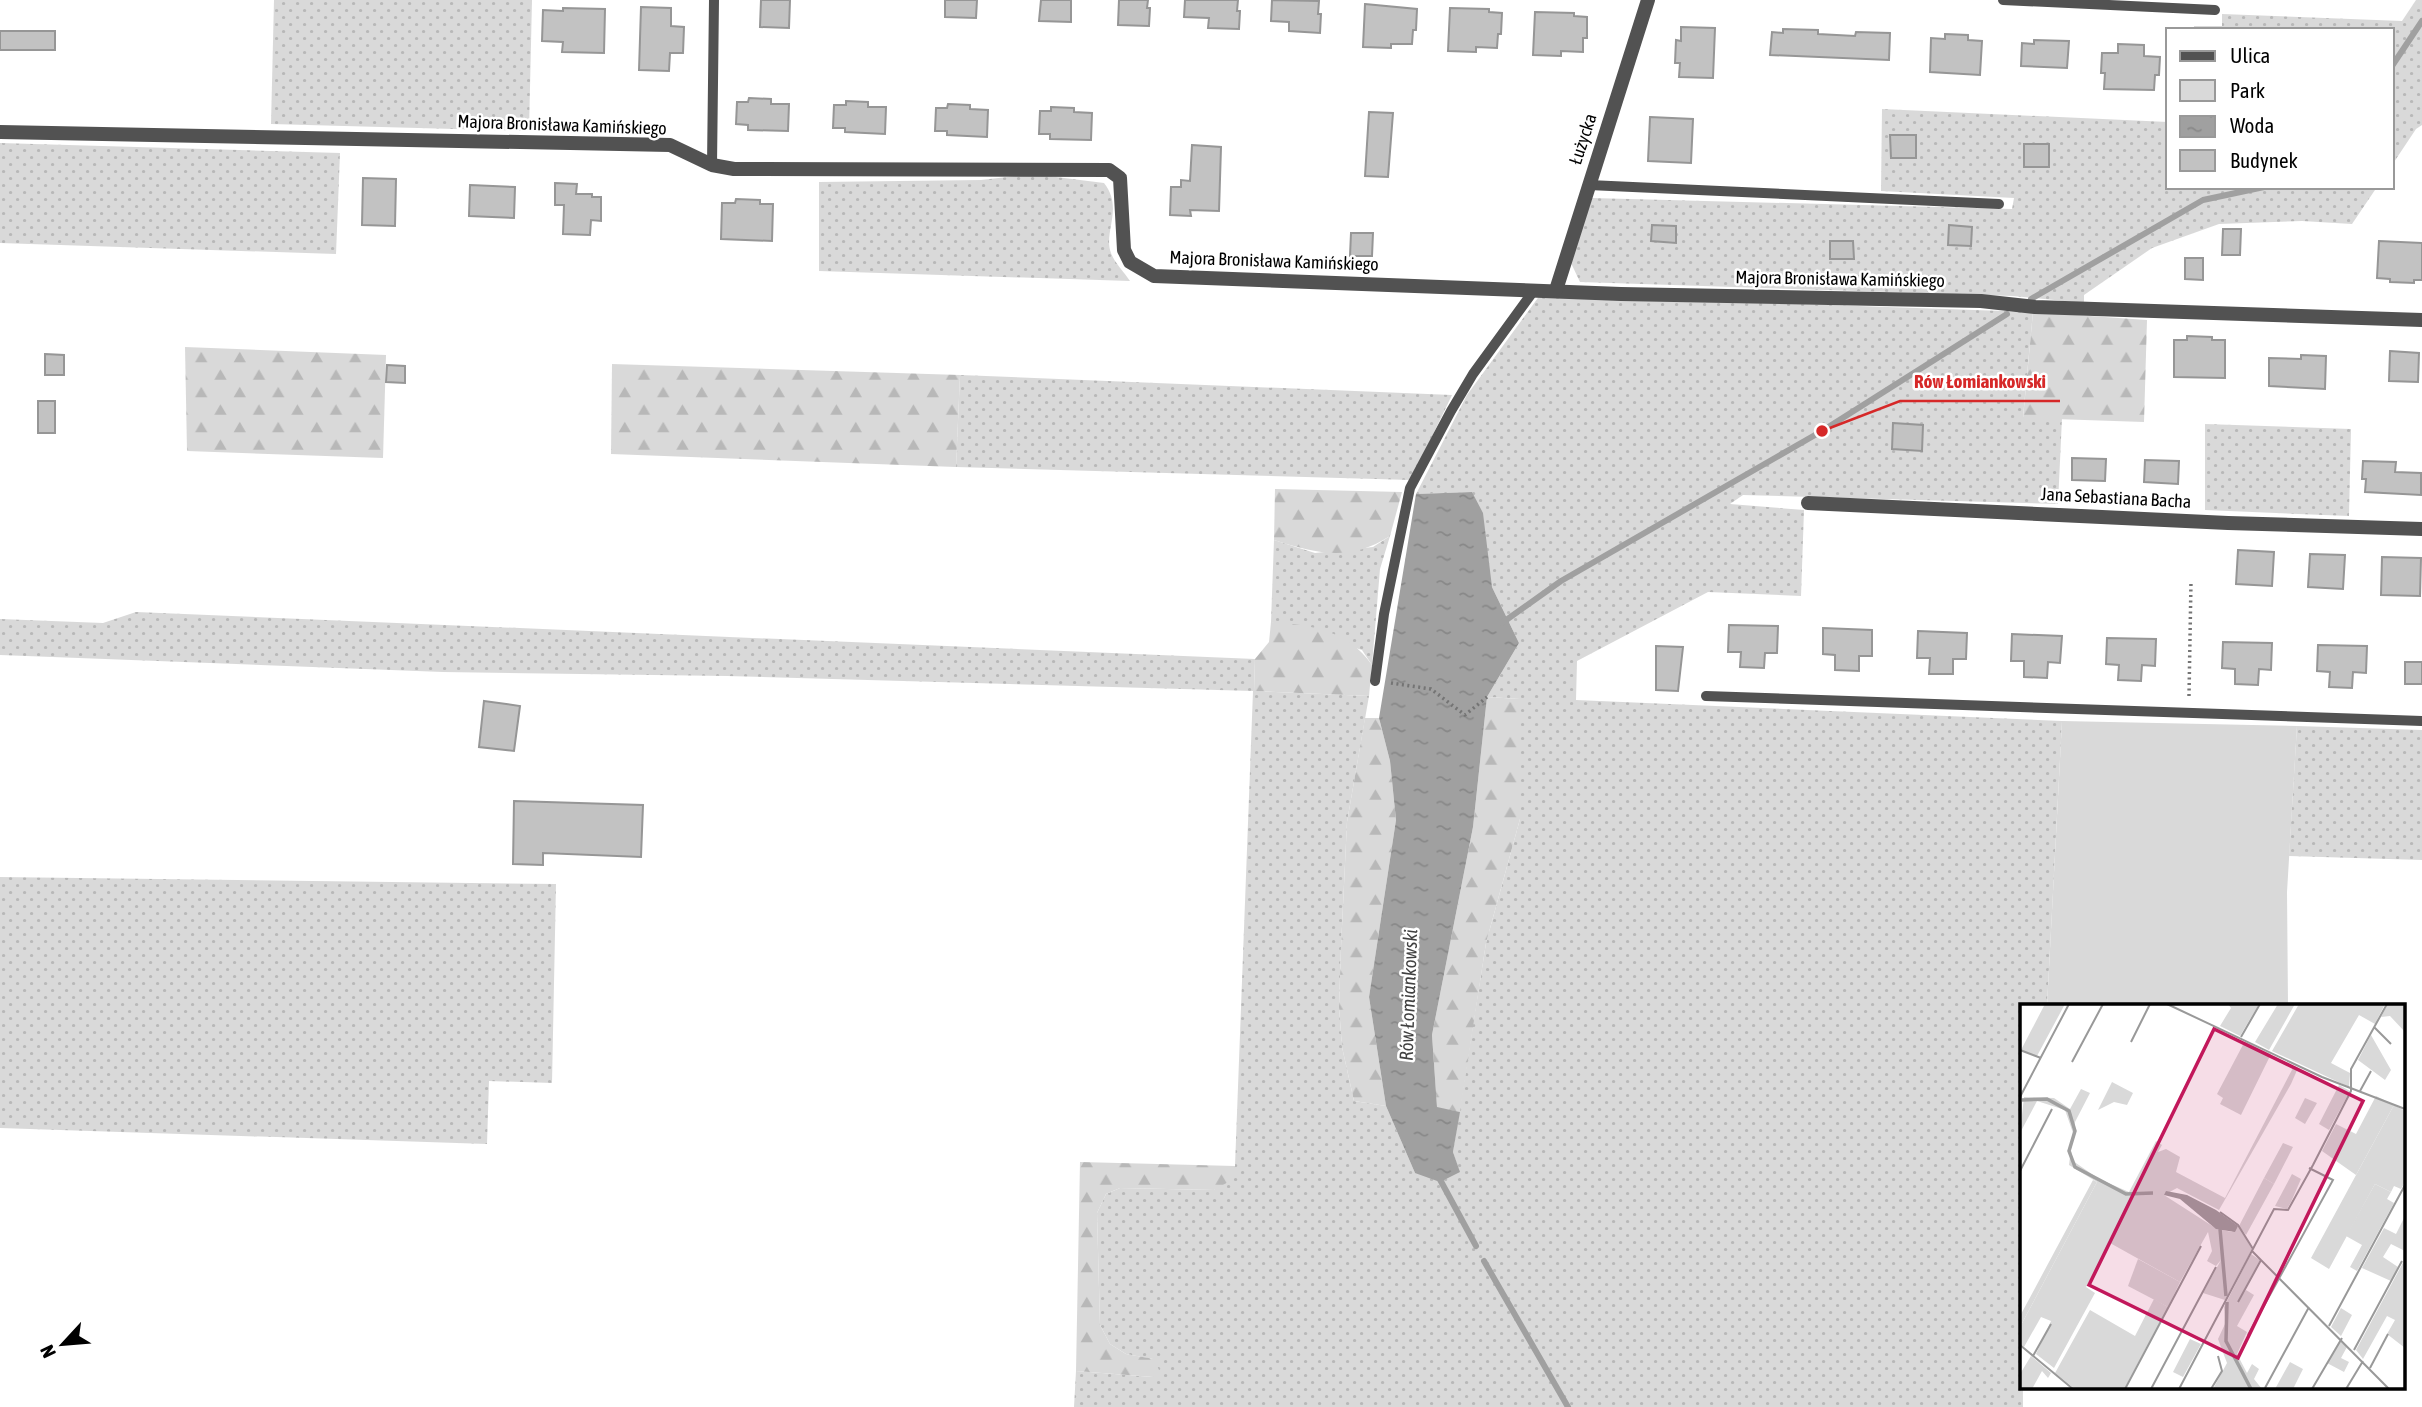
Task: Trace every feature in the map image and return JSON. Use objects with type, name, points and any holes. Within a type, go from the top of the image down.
[{"type":"street","name":"Łużycka","points":[[1556,290],[1648,0]]},
{"type":"street","name":"Majora Bronisława Kamińskiego","points":[[0,132],[670,145],[712,165],[734,169],[1109,170],[1120,178],[1123,193],[1124,250],[1130,262],[1154,276],[1687,296],[1981,300],[2035,307],[2422,320]]},
{"type":"street","name":"Jana Sebastiana Bacha","points":[[1808,503],[2207,522],[2422,529]]},
{"type":"lane","points":[[712,165],[714,0]]},
{"type":"lane","points":[[2003,0],[2215,10]]},
{"type":"lane","points":[[1589,185],[1999,204]]},
{"type":"lane","points":[[1375,681],[1384,614],[1410,488],[1473,374],[1535,289]]},
{"type":"lane","points":[[1706,695],[2422,721]]},
{"type":"path","points":[[2189,713],[2191,581]]},
{"type":"path","points":[[1375,681],[1431,689],[1465,715],[1487,697]]},
{"type":"green space","points":[[274,0],[532,0],[529,131],[271,124]]},
{"type":"green space","points":[[2416,0],[2422,0],[2422,125],[2416,129],[2394,162],[2394,28],[2194,28],[2222,26],[2222,14],[2402,21]]},
{"type":"green space","points":[[1882,109],[2166,122],[2166,189],[2376,189],[2352,224],[2302,221],[2219,224],[2152,248],[2084,295],[2084,303],[2013,296],[1580,282],[1571,263],[1592,198],[2012,209],[2014,198],[1881,191]]},
{"type":"green space","points":[[0,143],[340,153],[336,254],[0,243]]},
{"type":"green space","points":[[1032,174],[1104,183],[1110,192],[1113,211],[1109,237],[1111,253],[1130,281],[819,271],[819,182],[981,180]]},
{"type":"green space","points":[[1540,295],[2033,312],[2023,417],[2062,418],[2058,504],[1743,495],[1730,504],[1804,510],[1801,596],[1708,592],[1577,661],[1576,700],[2062,721],[2047,1004],[2020,1004],[2020,1390],[2023,1390],[2023,1407],[1074,1407],[1076,1371],[1153,1377],[1153,1359],[1126,1354],[1110,1344],[1100,1325],[1097,1213],[1106,1194],[1120,1188],[1214,1190],[1235,1166],[1253,691],[727,676],[443,672],[0,655],[0,619],[103,623],[136,612],[1255,659],[1254,691],[1369,696],[1347,822],[1339,1007],[1342,1047],[1354,1101],[1386,1106],[1415,1173],[1459,1171],[1453,1152],[1486,943],[1520,819],[1520,699],[1487,697],[1519,643],[1492,587],[1472,492],[1416,494],[1467,395]]},
{"type":"green space","points":[[2033,312],[2147,320],[2144,422],[2023,418]]},
{"type":"green space","points":[[185,347],[386,355],[383,458],[187,451]]},
{"type":"green space","points":[[612,364],[960,375],[956,467],[611,454]]},
{"type":"green space","points":[[960,375],[1452,395],[1411,480],[956,467]]},
{"type":"green space","points":[[2205,424],[2351,429],[2349,516],[2205,510]]},
{"type":"green space","points":[[1275,489],[1402,492],[1390,536],[1361,550],[1333,553],[1305,549],[1274,540]]},
{"type":"green space","points":[[1390,536],[1380,569],[1372,665],[1362,650],[1271,622],[1274,540],[1315,553],[1373,547]]},
{"type":"green space","points":[[1271,622],[1314,628],[1352,644],[1372,665],[1369,696],[1254,691],[1255,659],[1269,642]]},
{"type":"green space","points":[[1487,697],[1520,699],[1520,819],[1486,943],[1460,1112],[1437,1108],[1432,1035],[1473,827]]},
{"type":"green space","points":[[1365,718],[1379,718],[1390,761],[1396,820],[1369,997],[1386,1106],[1354,1101],[1342,1047],[1339,1007],[1347,822]]},
{"type":"green space","points":[[2062,721],[2297,726],[2287,892],[2288,1004],[2047,1004]]},
{"type":"green space","points":[[2297,726],[2422,730],[2422,860],[2289,856]]},
{"type":"green space","points":[[0,877],[556,884],[552,1083],[489,1081],[487,1144],[0,1128]]},
{"type":"green space","points":[[1080,1162],[1235,1166],[1230,1181],[1214,1190],[1120,1188],[1106,1194],[1097,1213],[1100,1325],[1110,1344],[1126,1354],[1154,1359],[1159,1370],[1153,1377],[1076,1371]]},
{"type":"water","points":[[1472,492],[1483,513],[1492,587],[1519,643],[1487,697],[1473,827],[1432,1035],[1437,1107],[1460,1112],[1453,1152],[1460,1172],[1440,1182],[1415,1173],[1386,1106],[1369,997],[1396,820],[1390,761],[1379,718],[1416,494]]},
{"type":"building","points":[[761,0],[790,0],[789,28],[760,27]]},
{"type":"building","points":[[945,0],[977,0],[976,18],[945,17]]},
{"type":"building","points":[[1041,0],[1071,0],[1071,22],[1039,21]]},
{"type":"building","points":[[1119,0],[1148,0],[1149,26],[1118,25]]},
{"type":"building","points":[[1185,0],[1238,0],[1239,29],[1208,28],[1209,18],[1184,17]]},
{"type":"building","points":[[1272,0],[1319,1],[1320,33],[1289,31],[1289,22],[1271,21]]},
{"type":"building","points":[[1365,4],[1417,9],[1412,44],[1391,44],[1391,48],[1363,47]]},
{"type":"building","points":[[641,7],[671,8],[671,26],[684,27],[683,53],[670,53],[669,71],[639,70]]},
{"type":"building","points":[[563,8],[605,9],[604,53],[562,52],[563,42],[542,41],[543,10],[563,11]]},
{"type":"building","points":[[1450,8],[1489,9],[1489,12],[1502,13],[1497,48],[1476,47],[1476,52],[1448,51]]},
{"type":"building","points":[[1535,12],[1574,13],[1574,16],[1587,17],[1587,38],[1583,38],[1583,52],[1561,51],[1561,56],[1533,55]]},
{"type":"building","points":[[1681,27],[1715,28],[1713,78],[1679,77],[1680,63],[1675,63],[1676,40],[1681,41]]},
{"type":"building","points":[[1783,29],[1818,30],[1818,34],[1855,36],[1856,32],[1890,33],[1889,60],[1770,55],[1772,32],[1783,33]]},
{"type":"building","points":[[0,31],[55,31],[55,50],[0,50]]},
{"type":"building","points":[[1945,34],[1968,35],[1968,40],[1982,41],[1980,75],[1930,72],[1931,38],[1945,39]]},
{"type":"building","points":[[2034,40],[2069,41],[2067,68],[2021,66],[2022,43],[2034,44]]},
{"type":"building","points":[[2118,44],[2144,45],[2144,56],[2160,57],[2159,75],[2155,75],[2154,90],[2104,89],[2105,73],[2101,73],[2102,53],[2118,53]]},
{"type":"building","points":[[749,98],[771,99],[771,104],[789,104],[788,131],[748,130],[748,125],[736,124],[737,102],[748,102]]},
{"type":"building","points":[[846,101],[868,102],[868,107],[886,107],[885,134],[845,132],[845,128],[833,128],[834,105],[846,105]]},
{"type":"building","points":[[948,104],[970,105],[970,109],[988,110],[987,137],[947,135],[947,131],[935,131],[936,108],[947,108]]},
{"type":"building","points":[[1051,107],[1074,108],[1074,112],[1092,113],[1091,140],[1050,139],[1050,134],[1039,134],[1040,111],[1051,111]]},
{"type":"building","points":[[1369,112],[1393,113],[1388,177],[1365,176]]},
{"type":"building","points":[[1650,117],[1693,119],[1691,163],[1648,161]]},
{"type":"building","points":[[1890,135],[1916,135],[1916,158],[1891,158]]},
{"type":"building","points":[[2024,144],[2049,144],[2049,167],[2024,167]]},
{"type":"building","points":[[1192,145],[1221,147],[1219,211],[1190,210],[1191,216],[1170,215],[1171,187],[1181,187],[1181,180],[1190,181]]},
{"type":"building","points":[[363,178],[396,179],[395,226],[362,225]]},
{"type":"building","points":[[555,183],[577,184],[576,194],[601,197],[601,221],[591,220],[590,235],[563,234],[564,205],[555,205]]},
{"type":"building","points":[[470,185],[515,187],[514,218],[469,216]]},
{"type":"building","points":[[736,199],[760,200],[760,204],[773,204],[772,241],[721,239],[722,203],[735,203]]},
{"type":"building","points":[[1652,225],[1676,226],[1676,243],[1651,241]]},
{"type":"building","points":[[1949,225],[1972,227],[1971,246],[1948,245]]},
{"type":"building","points":[[2223,229],[2241,229],[2240,255],[2222,255]]},
{"type":"building","points":[[1351,233],[1373,233],[1372,256],[1350,256]]},
{"type":"building","points":[[1830,241],[1853,241],[1854,259],[1830,259]]},
{"type":"building","points":[[2379,241],[2422,243],[2422,280],[2414,280],[2414,283],[2390,282],[2390,279],[2377,278]]},
{"type":"building","points":[[2185,258],[2203,258],[2203,280],[2185,279]]},
{"type":"building","points":[[2187,336],[2225,340],[2225,378],[2174,377],[2174,340],[2187,340]]},
{"type":"building","points":[[2390,351],[2419,353],[2418,382],[2389,381]]},
{"type":"building","points":[[45,354],[64,355],[64,375],[45,375]]},
{"type":"building","points":[[2301,355],[2326,356],[2325,389],[2269,386],[2269,358],[2301,359]]},
{"type":"building","points":[[387,365],[405,366],[405,383],[386,382]]},
{"type":"building","points":[[38,401],[55,401],[55,433],[38,433]]},
{"type":"building","points":[[1893,423],[1923,425],[1922,451],[1892,449]]},
{"type":"building","points":[[2072,458],[2106,459],[2105,481],[2072,480]]},
{"type":"building","points":[[2145,460],[2179,461],[2178,484],[2144,482]]},
{"type":"building","points":[[2363,461],[2396,462],[2395,472],[2421,473],[2421,495],[2365,492],[2366,479],[2362,479]]},
{"type":"building","points":[[2238,550],[2274,552],[2272,586],[2236,584]]},
{"type":"building","points":[[2310,554],[2345,555],[2343,589],[2308,587]]},
{"type":"building","points":[[2382,557],[2421,558],[2420,596],[2381,595]]},
{"type":"building","points":[[1729,625],[1778,626],[1777,653],[1765,653],[1764,668],[1740,667],[1741,652],[1728,652]]},
{"type":"building","points":[[1823,628],[1872,630],[1872,656],[1859,656],[1859,671],[1835,670],[1835,655],[1823,654]]},
{"type":"building","points":[[1918,631],[1967,633],[1966,659],[1953,659],[1953,674],[1929,674],[1930,658],[1917,658]]},
{"type":"building","points":[[2012,634],[2062,636],[2060,663],[2048,662],[2047,678],[2024,677],[2024,661],[2011,661]]},
{"type":"building","points":[[2107,638],[2156,639],[2155,666],[2142,665],[2141,681],[2118,680],[2119,665],[2106,664]]},
{"type":"building","points":[[2223,642],[2272,643],[2271,670],[2259,669],[2258,685],[2235,684],[2235,669],[2222,668]]},
{"type":"building","points":[[2318,645],[2367,646],[2366,673],[2353,672],[2352,688],[2329,687],[2330,672],[2317,671]]},
{"type":"building","points":[[1656,646],[1683,647],[1678,691],[1656,690]]},
{"type":"building","points":[[2405,662],[2422,662],[2422,684],[2405,684]]},
{"type":"building","points":[[484,701],[520,706],[514,751],[479,747]]},
{"type":"building","points":[[514,801],[643,805],[641,857],[543,853],[543,865],[513,864]]},
{"type":"waterway","name":"Rów Łomiankowski","points":[[2394,63],[2422,21]]},
{"type":"waterway","name":"Rów Łomiankowski","points":[[2031,299],[2203,200],[2255,189]]},
{"type":"waterway","name":"Rów Łomiankowski","points":[[1502,623],[1561,581],[1822,431],[2007,314]]},
{"type":"waterway","name":"Rów Łomiankowski","points":[[1437,1174],[1476,1246]]},
{"type":"waterway","name":"Rów Łomiankowski","points":[[1484,1261],[1568,1407]]},
{"type":"place","name":"Rów Łomiankowski","points":[[1822,431]]}]
